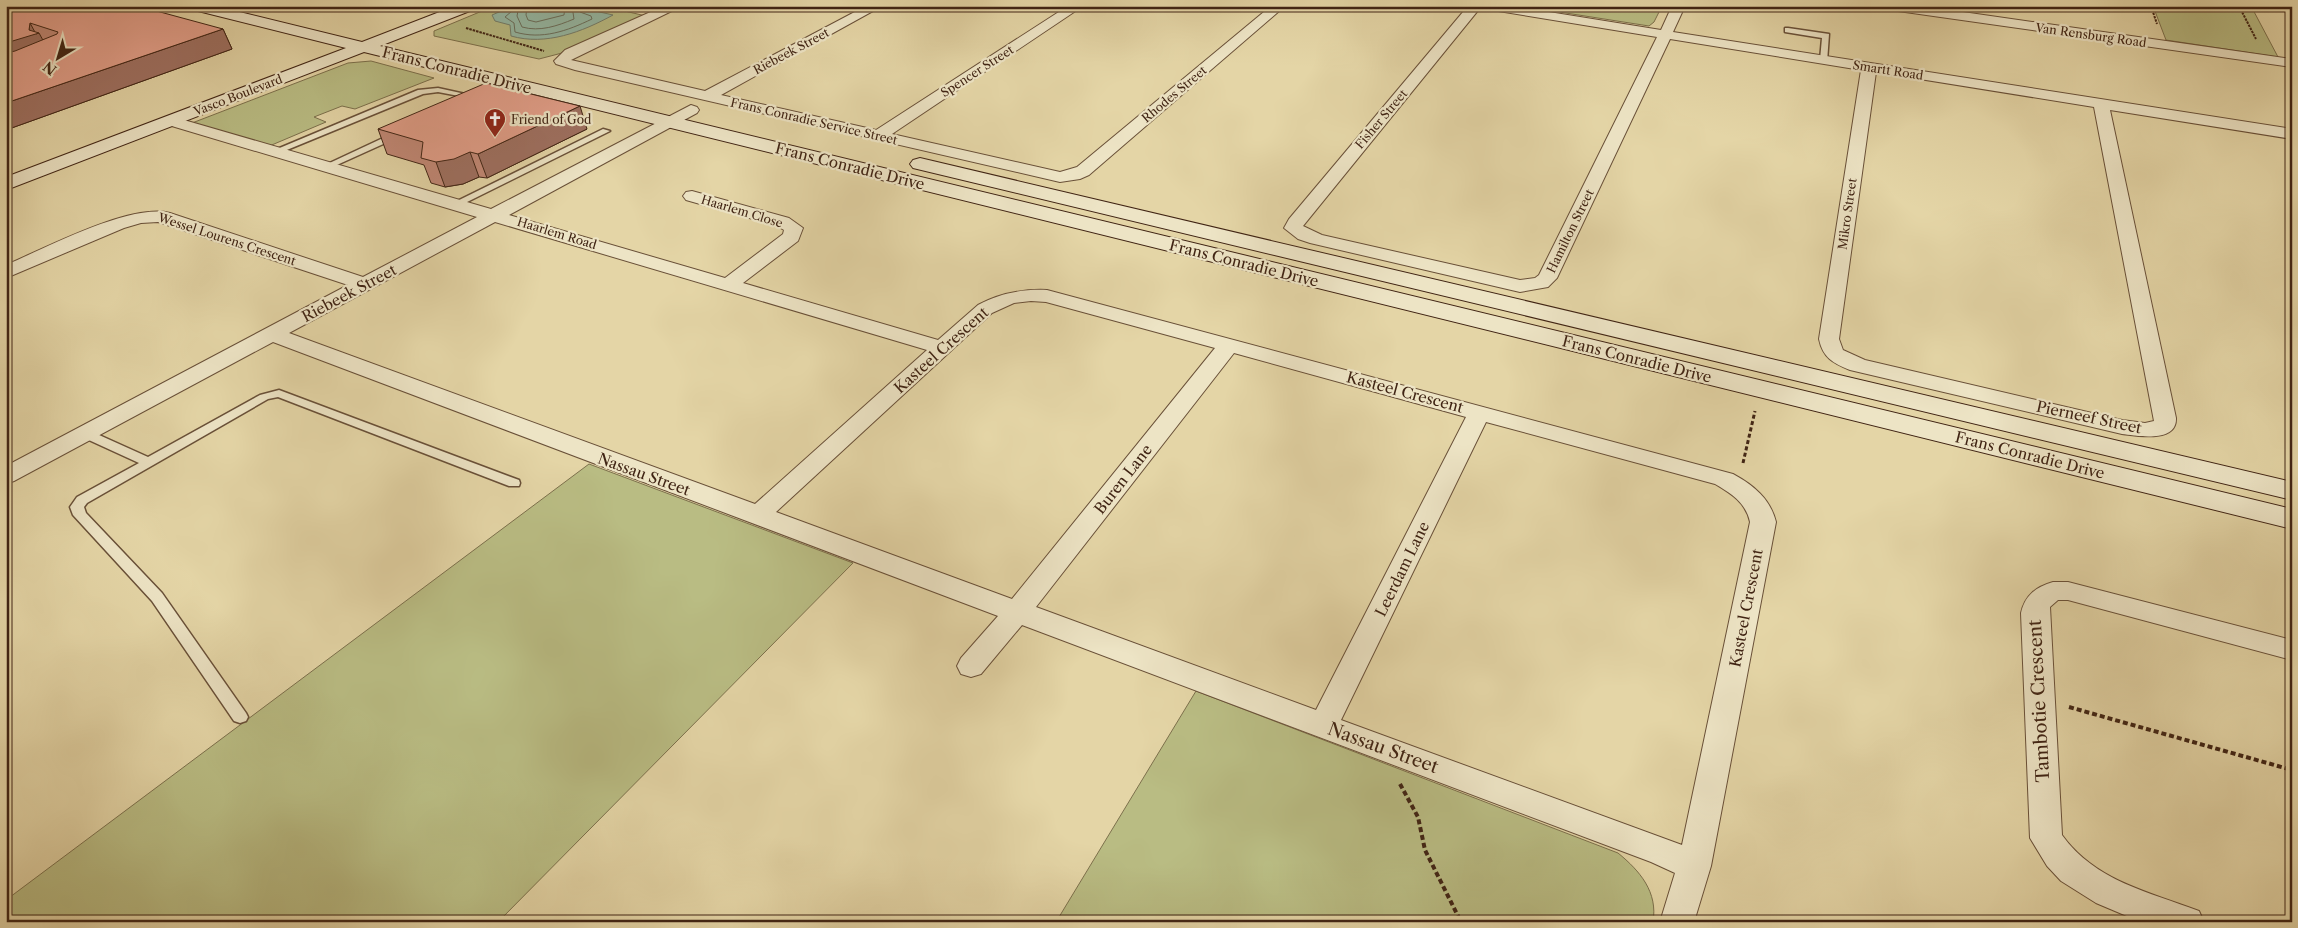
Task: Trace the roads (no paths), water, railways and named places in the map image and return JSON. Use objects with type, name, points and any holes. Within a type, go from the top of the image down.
[{"type":"main road","name":"Frans Conradie Drive","points":[[195,6],[344,42],[366,36],[669,122],[2292,519]]},
{"type":"main road","name":"Vasco Boulevard","points":[[6,184],[171,121],[366,36],[440,6]]},
{"type":"main road","name":"Vasco Boulevard","points":[[366,36],[391,37],[470,6]]},
{"type":"main road","name":"Frans Conradie Drive","points":[[391,37],[415,42]]},
{"type":"main road","name":"Vasco Boulevard","points":[[6,168],[344,42]]},
{"type":"main road","name":"Frans Conradie Drive","points":[[559,65],[699,103],[2292,491]]},
{"type":"street","points":[[559,65],[676,6]]},
{"type":"street","name":"Riebeek Street","points":[[6,476],[669,122],[699,103],[876,6]]},
{"type":"street","name":"Spencer Street","points":[[878,136],[1077,6]]},
{"type":"street","name":"Rhodes Street","points":[[1067,177],[1083,171],[1279,6]]},
{"type":"street","name":"Fisher Street","points":[[1298,231],[1293,228],[1295,223],[1475,6]]},
{"type":"street","name":"Smartt Road","points":[[1485,6],[2292,134]]},
{"type":"street","name":"Hamilton Street","points":[[1298,231],[1318,239],[1520,286],[1541,283],[1547,278],[1679,6]]},
{"type":"street","name":"Van Rensburg Road","points":[[1891,6],[2292,63]]},
{"type":"street","name":"Mikro Street","points":[[1839,358],[1832,352],[1829,339],[1869,67]]},
{"type":"street","name":"Frans Conradie Service Street","points":[[699,103],[878,136],[1048,175],[1067,177]]},
{"type":"street","name":"Pierneef Street","points":[[1839,358],[2122,427],[2144,430],[2159,429],[2165,424],[2100,103]]},
{"type":"street","name":"Haarlem Road","points":[[171,121],[325,167],[495,214],[943,348]]},
{"type":"street","name":"Haarlem Close","points":[[692,196],[783,222],[794,228],[791,237],[729,284]]},
{"type":"street","name":"Wessel Lourens Crescent","points":[[6,272],[118,224],[133,219],[154,216],[164,217],[365,284]]},
{"type":"street","name":"Kasteel Crescent","points":[[757,516],[994,304],[1016,297],[1037,296],[1047,296],[1708,474],[1735,485],[1750,496],[1758,505],[1763,522],[1694,866]]},
{"type":"street","name":"Nassau Street","points":[[271,334],[1653,848],[1694,866]]},
{"type":"street","name":"Buren Lane","points":[[1017,612],[1229,345]]},
{"type":"street","name":"Leerdam Lane","points":[[1322,726],[1339,696],[1480,412]]},
{"type":"street","name":"Tambotie Crescent","points":[[2187,922],[2120,899],[2093,886],[2069,869],[2056,856],[2046,838],[2035,613],[2037,602],[2053,591],[2068,591],[2292,650]]},
{"type":"street","points":[[971,666],[1017,612]]},
{"type":"street","points":[[1677,922],[1694,866]]},
{"type":"lane","points":[[619,6],[634,8],[646,6]]},
{"type":"lane","points":[[1788,30],[1826,36],[1824,60]]},
{"type":"lane","points":[[274,152],[426,91],[438,90],[480,98],[462,106]]},
{"type":"lane","points":[[325,167],[407,130]]},
{"type":"lane","points":[[456,204],[518,176],[606,131]]},
{"type":"lane","points":[[240,717],[157,597],[77,510],[82,500],[264,397],[280,393],[514,483]]},
{"type":"lane","points":[[84,434],[148,462]]},
{"type":"water","points":[[513,6],[573,6],[613,15],[589,27],[564,36],[524,39],[511,36],[510,25],[495,21],[492,15]]},
{"type":"place","name":"Friend of God","points":[[495,138]]}]
